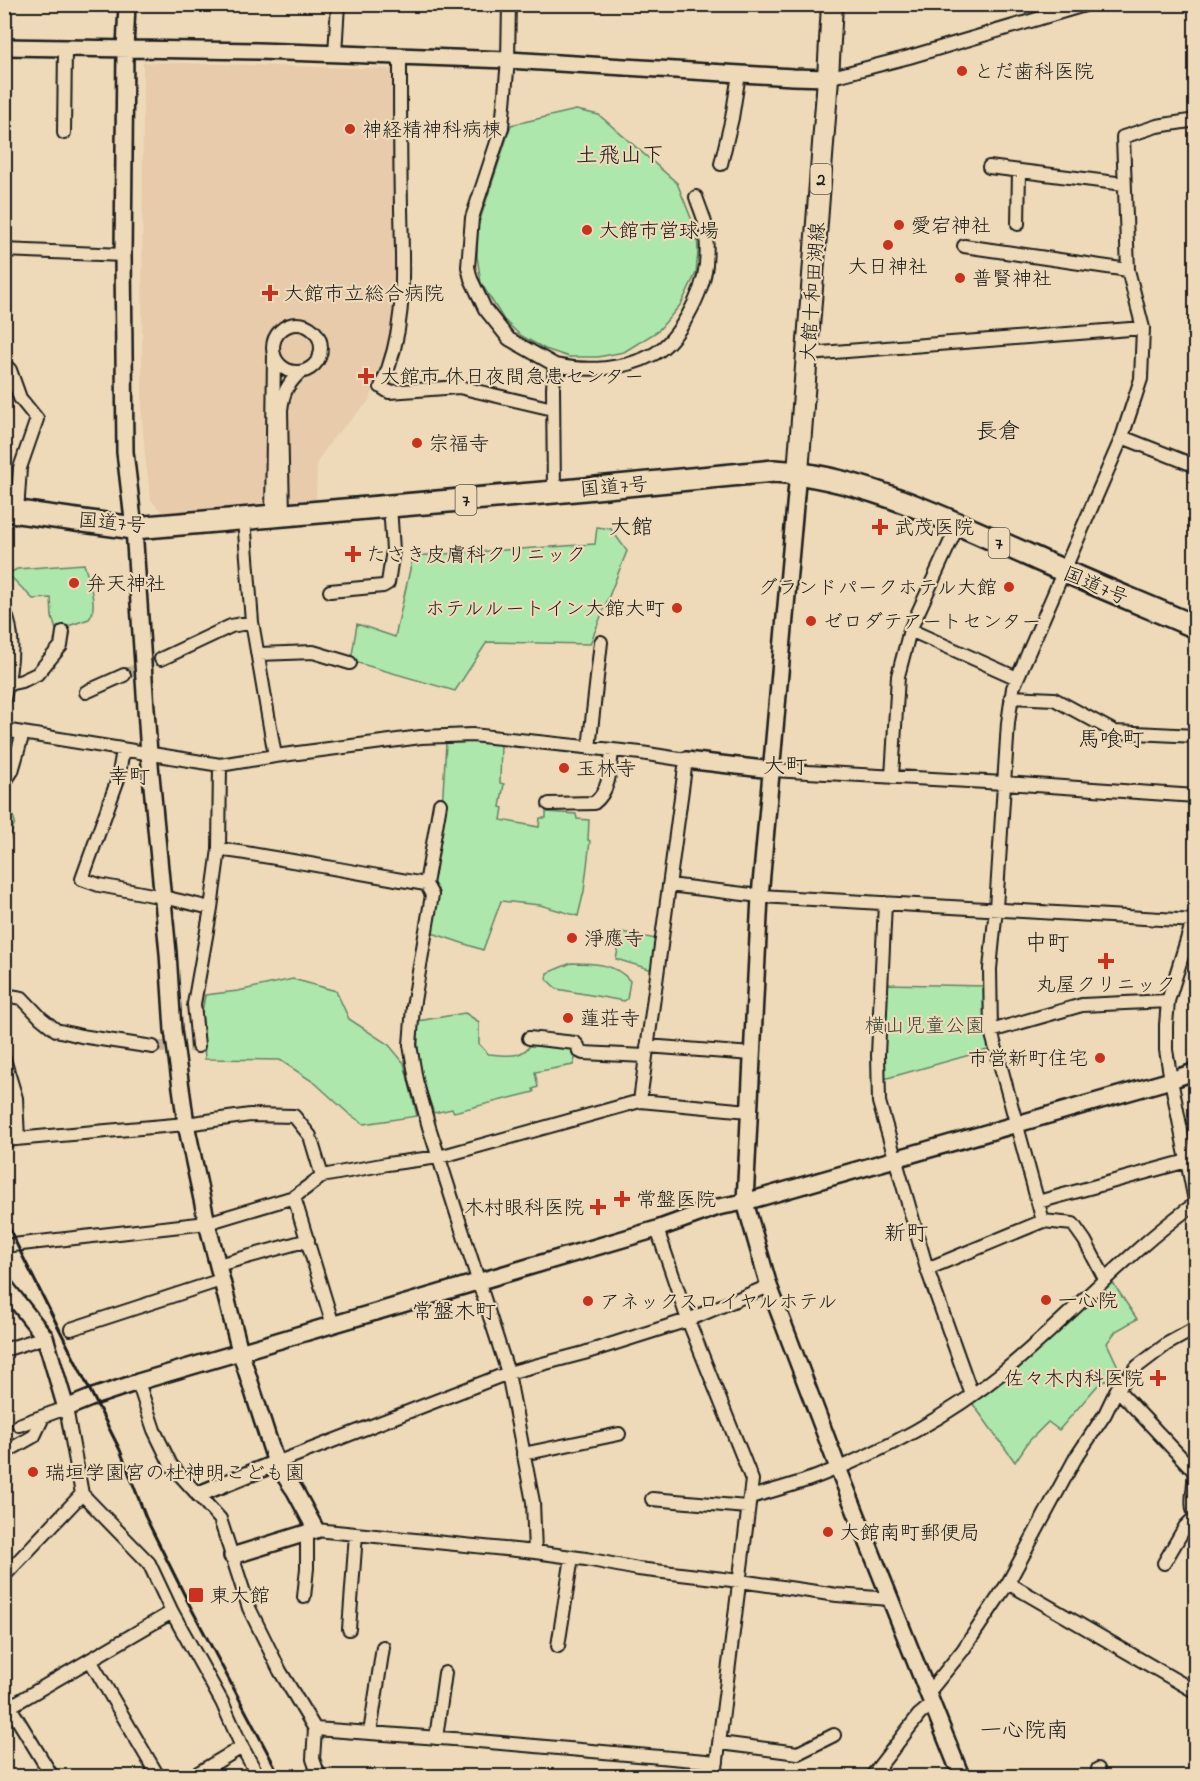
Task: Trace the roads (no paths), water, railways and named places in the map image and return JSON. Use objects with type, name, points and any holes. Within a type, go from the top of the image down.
[{"type":"highway","name":"国道7号","points":[[11,511],[134,528],[774,471],[798,472],[840,480],[888,497],[1196,627]]},
{"type":"main road","name":"大館十和田湖線","points":[[798,472],[832,4]]},
{"type":"street","points":[[127,4],[123,255],[125,452],[134,528],[149,754],[173,1030],[186,1124],[207,1224],[240,1351],[276,1463],[295,1491],[312,1532],[304,1597]]},
{"type":"street","points":[[335,54],[338,4]]},
{"type":"street","points":[[509,4],[508,60],[502,127],[472,218],[468,267],[485,309],[509,339],[555,364],[585,370],[621,366],[654,354],[674,336],[699,293],[706,266],[707,245],[705,223],[696,197]]},
{"type":"street","points":[[4,47],[508,60],[828,78],[909,57],[1088,4]]},
{"type":"street","points":[[64,134],[65,48]]},
{"type":"street","points":[[400,56],[403,293],[398,336],[390,367],[381,387],[389,392],[459,387],[553,409]]},
{"type":"street","points":[[721,164],[739,74]]},
{"type":"street","points":[[1043,1221],[991,1031],[990,969],[1012,688],[1122,437],[1141,380],[1143,328],[1128,270],[1123,137],[1157,126],[1196,120]]},
{"type":"street","points":[[989,167],[1124,184]]},
{"type":"street","points":[[1018,224],[1019,171]]},
{"type":"street","points":[[964,246],[1128,270]]},
{"type":"street","points":[[4,250],[123,255]]},
{"type":"street","points":[[274,354],[284,368],[300,372],[308,370],[320,358],[321,341],[312,328],[298,324],[284,328],[274,340],[274,354],[278,516]]},
{"type":"street","points":[[808,354],[1143,328]]},
{"type":"street","points":[[4,364],[10,370],[20,398],[37,419],[20,468],[11,511]]},
{"type":"street","points":[[554,492],[553,388],[555,364]]},
{"type":"street","points":[[278,516],[283,394],[291,380],[300,372]]},
{"type":"street","points":[[1122,437],[1196,466]]},
{"type":"street","points":[[798,472],[760,896],[745,1202],[769,1286],[838,1468],[961,1776]]},
{"type":"street","points":[[330,591],[383,586],[388,583],[393,550],[390,506]]},
{"type":"street","points":[[244,519],[252,622],[275,756]]},
{"type":"street","points":[[892,777],[898,676],[910,630],[958,525]]},
{"type":"street","points":[[4,698],[11,672],[9,622],[5,616]]},
{"type":"street","points":[[161,659],[231,626],[252,622]]},
{"type":"street","points":[[910,630],[1017,678]]},
{"type":"street","points":[[8,684],[37,674],[61,646],[63,632]]},
{"type":"street","points":[[590,748],[601,642]]},
{"type":"street","points":[[259,654],[313,652],[350,663]]},
{"type":"street","points":[[86,692],[124,675]]},
{"type":"street","points":[[1011,697],[1054,699],[1115,732],[1196,736]]},
{"type":"street","points":[[4,730],[220,765],[421,737],[472,735],[772,770],[1196,796]]},
{"type":"street","points":[[4,783],[12,771],[23,733]]},
{"type":"street","points":[[123,750],[118,779],[82,879],[99,885],[211,908]]},
{"type":"street","points":[[549,804],[594,803],[599,799],[609,776],[612,750]]},
{"type":"street","points":[[640,1101],[686,760]]},
{"type":"street","points":[[198,1046],[194,1004],[219,849],[220,765]]},
{"type":"street","points":[[440,804],[426,884],[432,895],[413,1007],[410,1045],[416,1080],[429,1126],[508,1373],[533,1502],[535,1552]]},
{"type":"street","points":[[219,849],[426,884]]},
{"type":"street","points":[[652,1499],[749,1502],[818,1477],[912,1433],[972,1395],[1003,1371],[1155,1235],[1195,1204],[1166,1050],[1166,1025],[1168,1001],[1195,917],[760,896],[669,885]]},
{"type":"street","points":[[885,903],[878,1055],[879,1102],[927,1269],[972,1395]]},
{"type":"street","points":[[4,996],[22,998],[56,1030],[153,1047]]},
{"type":"street","points":[[991,1031],[1082,1005],[1168,1001]]},
{"type":"street","points":[[530,1038],[575,1043],[579,1051],[584,1053],[646,1051],[752,1054]]},
{"type":"street","points":[[4,1059],[16,1098],[18,1139]]},
{"type":"street","points":[[19,1425],[43,1418],[93,1396],[657,1229],[718,1207],[745,1202],[1196,1071]]},
{"type":"street","points":[[4,1246],[207,1224],[294,1197],[322,1176],[440,1157],[640,1101],[749,1111]]},
{"type":"street","points":[[4,1140],[186,1124],[250,1115],[294,1116],[310,1136],[322,1176]]},
{"type":"street","points":[[1038,1202],[1186,1161]]},
{"type":"street","points":[[294,1197],[333,1324]]},
{"type":"street","points":[[927,1269],[1043,1221],[1073,1224],[1085,1241],[1105,1279]]},
{"type":"street","points":[[657,1229],[688,1320],[752,1480],[715,1776]]},
{"type":"street","points":[[71,1329],[308,1240]]},
{"type":"street","points":[[4,1285],[45,1337],[66,1408],[82,1494],[149,1563],[160,1582],[172,1612],[222,1702],[258,1776]]},
{"type":"street","points":[[199,1494],[508,1373],[584,1353],[688,1320],[769,1286]]},
{"type":"street","points":[[872,1776],[919,1715],[1008,1583],[1075,1459],[1105,1414],[1117,1389],[1138,1366],[1167,1344],[1196,1328]]},
{"type":"street","points":[[4,1350],[45,1337]]},
{"type":"street","points":[[138,1382],[154,1430],[171,1465],[220,1519],[249,1608],[280,1671],[315,1730],[313,1759],[319,1776]]},
{"type":"street","points":[[1117,1389],[1194,1471],[1192,1511],[1195,1517],[1185,1527],[1164,1563]]},
{"type":"street","points":[[4,1453],[34,1436],[43,1418]]},
{"type":"street","points":[[523,1454],[619,1434]]},
{"type":"street","points":[[7,1571],[82,1494]]},
{"type":"street","points":[[232,1556],[312,1532],[356,1534],[535,1552],[638,1569],[837,1595],[890,1599]]},
{"type":"street","points":[[349,1629],[356,1534]]},
{"type":"street","points":[[558,1646],[572,1557]]},
{"type":"street","points":[[1008,1583],[1196,1692]]},
{"type":"street","points":[[52,1776],[7,1709],[172,1612]]},
{"type":"street","points":[[370,1733],[383,1647]]},
{"type":"street","points":[[90,1660],[158,1776]]},
{"type":"street","points":[[436,1738],[445,1673]]},
{"type":"street","points":[[315,1730],[717,1762]]},
{"type":"street","points":[[720,1743],[798,1753],[834,1735]]},
{"type":"street","points":[[192,1776],[242,1747]]},
{"type":"tunnel","points":[[124,675],[161,659]]},
{"type":"tunnel","points":[[153,1047],[198,1046]]},
{"type":"railway","points":[[4,1215],[120,1450],[146,1518],[280,1776]]},
{"type":"place","name":"とだ歯科医院","points":[[962,71]]},
{"type":"place","name":"神経精神科病棟","points":[[350,129]]},
{"type":"place","name":"愛宕神社","points":[[899,225]]},
{"type":"place","name":"大館市営球場","points":[[587,230]]},
{"type":"place","name":"大日神社","points":[[888,245]]},
{"type":"place","name":"普賢神社","points":[[960,278]]},
{"type":"place","name":"大館市立総合病院","points":[[270,293]]},
{"type":"place","name":"大館市 休日夜間急患センター","points":[[366,376]]},
{"type":"place","name":"宗福寺","points":[[417,443]]},
{"type":"place","name":"武茂医院","points":[[880,527]]},
{"type":"place","name":"たさき皮膚科クリニック","points":[[353,554]]},
{"type":"place","name":"弁天神社","points":[[74,583]]},
{"type":"place","name":"グランドパークホテル大館","points":[[1009,587]]},
{"type":"place","name":"ホテルルートイン大館大町","points":[[677,608]]},
{"type":"place","name":"ゼロダテアートセンター","points":[[811,621]]},
{"type":"place","name":"玉林寺","points":[[564,768]]},
{"type":"place","name":"淨應寺","points":[[572,938]]},
{"type":"place","name":"丸屋クリニック","points":[[1106,961]]},
{"type":"place","name":"蓮荘寺","points":[[568,1018]]},
{"type":"place","name":"市営新町住宅","points":[[1100,1058]]},
{"type":"place","name":"常盤医院","points":[[622,1199]]},
{"type":"place","name":"木村眼科医院","points":[[598,1207]]},
{"type":"place","name":"一心院","points":[[1046,1300]]},
{"type":"place","name":"アネックスロイヤルホテル","points":[[588,1301]]},
{"type":"place","name":"佐々木内科医院","points":[[1158,1378]]},
{"type":"place","name":"瑞垣学園宮の杜神明こども園","points":[[33,1472]]},
{"type":"place","name":"大館南町郵便局","points":[[828,1532]]},
{"type":"place","name":"東大館","points":[[196,1595]]},
{"type":"district","name":"土飛山下","points":[[620,154]]},
{"type":"district","name":"長倉","points":[[998,430]]},
{"type":"district","name":"大館","points":[[631,526]]},
{"type":"district","name":"馬喰町","points":[[1111,738]]},
{"type":"district","name":"大町","points":[[785,765]]},
{"type":"district","name":"幸町","points":[[129,776]]},
{"type":"district","name":"中町","points":[[1047,942]]},
{"type":"district","name":"新町","points":[[906,1232]]},
{"type":"district","name":"常盤木町","points":[[454,1311]]},
{"type":"district","name":"一心院南","points":[[1024,1729]]},
{"type":"park label","name":"横山児童公園","points":[[925,1025]]}]
